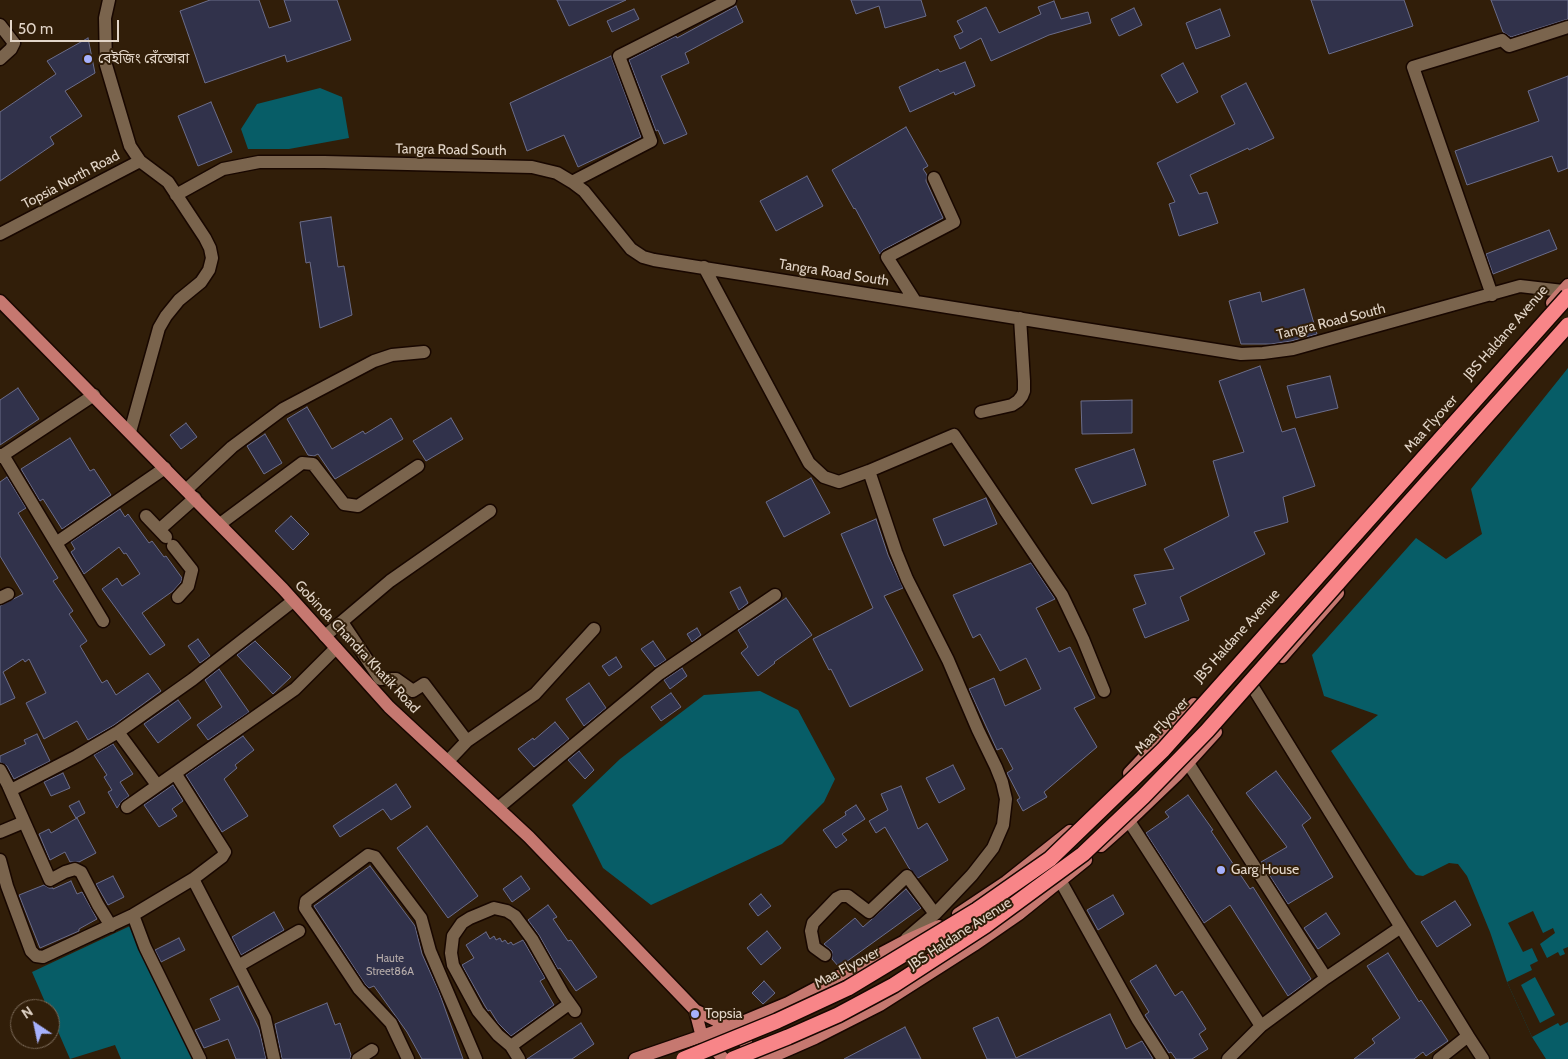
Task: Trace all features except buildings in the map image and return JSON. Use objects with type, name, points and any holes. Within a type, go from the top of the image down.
[{"type":"highway","name":"Maa Flyover","points":[[684,1059],[778,1021],[848,988],[977,910],[1050,859],[1130,784],[1163,750],[1567,292]]},
{"type":"highway","points":[[733,1059],[838,1015],[894,985],[985,926],[1082,854],[1143,797],[1207,731],[1568,325]]},
{"type":"main road","name":"JBS Haldane Avenue","points":[[635,1059],[729,1027],[788,1002],[904,942],[936,928],[1006,882],[1066,835],[1103,800],[1234,662],[1567,292]]},
{"type":"main road","name":"Gobinda Chandra Khatik Road","points":[[0,301],[220,524],[389,707],[530,837],[695,1010]]},
{"type":"main road","name":"JBS Haldane Avenue","points":[[767,1059],[815,1038],[880,1005],[974,945],[1019,914],[1072,872],[1129,822],[1188,763],[1568,333]]},
{"type":"main road","points":[[695,1010],[729,1027],[761,1059]]},
{"type":"main road","points":[[695,1010],[702,1036],[724,1059]]},
{"type":"street","name":"Topsia North Road","points":[[0,234],[140,161],[130,146],[106,65],[105,18],[109,0]]},
{"type":"street","points":[[572,182],[651,140],[619,56],[730,0]]},
{"type":"street","points":[[0,25],[14,43],[11,49],[0,59]]},
{"type":"street","points":[[1492,295],[1413,67],[1502,40],[1509,46],[1568,27]]},
{"type":"street","points":[[130,432],[159,328],[179,300],[201,282],[209,270],[212,258],[205,238],[168,182],[140,161]]},
{"type":"street","name":"Tangra Road South","points":[[176,195],[222,169],[259,162],[353,162],[532,167],[557,173],[584,191],[631,249],[643,257],[654,260],[1241,354],[1293,349],[1520,286],[1567,292]]},
{"type":"street","points":[[915,301],[887,257],[954,222],[934,178]]},
{"type":"street","points":[[704,267],[809,463],[824,477],[839,482],[954,435],[1062,596],[1083,639],[1104,691]]},
{"type":"street","points":[[981,412],[1012,405],[1022,396],[1024,381],[1020,318]]},
{"type":"street","points":[[166,537],[190,494],[232,447],[283,409],[374,361],[392,355],[424,352]]},
{"type":"street","points":[[94,396],[1,456],[103,621]]},
{"type":"street","points":[[220,524],[302,463],[313,464],[344,504],[358,506],[418,466]]},
{"type":"street","points":[[56,543],[165,468]]},
{"type":"street","points":[[869,471],[896,552],[948,660],[996,767],[1006,799],[1003,825],[993,848],[972,875],[935,914],[904,942]]},
{"type":"street","points":[[325,636],[390,581],[490,511]]},
{"type":"street","points":[[146,516],[166,537],[192,570],[188,586],[178,596]]},
{"type":"street","points":[[498,808],[659,674],[775,595]]},
{"type":"street","points":[[11,790],[77,756],[118,732],[193,679],[293,601]]},
{"type":"street","points":[[342,622],[380,679],[396,679],[413,691],[424,684],[466,742]]},
{"type":"street","points":[[448,761],[466,742],[534,694],[594,629]]},
{"type":"street","points":[[126,807],[295,689],[336,648]]},
{"type":"street","points":[[1254,689],[1482,1059]]},
{"type":"street","points":[[118,732],[158,785]]},
{"type":"street","points":[[1188,763],[1326,978]]},
{"type":"street","points":[[0,770],[11,790],[50,880],[75,869],[81,872],[111,926]]},
{"type":"street","points":[[0,860],[6,897],[31,951],[36,956],[43,957],[134,916],[193,879],[222,857],[225,852],[175,773]]},
{"type":"street","points":[[0,832],[24,822]]},
{"type":"street","points":[[1129,822],[1261,1026]]},
{"type":"street","points":[[408,1059],[391,1023],[359,989],[305,908],[306,901],[368,855],[375,857],[420,918],[430,950],[476,1059]]},
{"type":"street","points":[[825,955],[814,947],[812,936],[813,923],[841,896],[848,896],[869,912],[907,876],[935,914]]},
{"type":"street","points":[[193,879],[265,1018],[274,1059]]},
{"type":"street","points":[[1060,880],[1138,1020],[1163,1059]]},
{"type":"street","points":[[511,1046],[572,1008],[532,939],[515,916],[507,911],[494,908],[462,923],[453,936],[451,952],[453,965],[478,1011],[498,1035],[511,1046],[520,1059]]},
{"type":"street","points":[[134,916],[145,947],[200,1059]]},
{"type":"street","points":[[1228,1059],[1261,1026],[1326,978],[1401,927]]},
{"type":"street","points":[[238,966],[299,931]]},
{"type":"street","points":[[1439,1059],[1468,1036]]},
{"type":"street","points":[[358,1059],[372,1050]]},
{"type":"water","points":[[320,88],[342,97],[349,138],[289,149],[248,149],[241,129],[257,104]]},
{"type":"water","points":[[1568,368],[1568,1059],[1546,1059],[1532,1037],[1507,982],[1490,932],[1467,876],[1458,864],[1449,863],[1423,876],[1416,875],[1409,868],[1331,751],[1378,715],[1324,696],[1312,655],[1416,538],[1446,559],[1482,534],[1471,489]]},
{"type":"water","points":[[760,691],[798,710],[835,779],[824,802],[782,844],[651,905],[603,868],[572,805],[620,759],[704,695]]},
{"type":"water","points":[[130,926],[195,1059],[121,1059],[115,1045],[70,1059],[60,1036],[60,999],[44,999],[32,972]]},
{"type":"pier","points":[[1533,911],[1543,933],[1553,928],[1555,933],[1540,944],[1547,958],[1558,952],[1560,956],[1565,954],[1563,949],[1568,947],[1568,1022],[1560,1026],[1558,1023],[1532,1037],[1507,982],[1532,970],[1530,965],[1538,961],[1532,948],[1523,952],[1508,923]],"holes":[[[1535,977],[1555,1015],[1540,1023],[1521,985]]]},
{"type":"place","name":"বেইজিং রেঁস্তোরা","points":[[88,59]]},
{"type":"place","name":"Garg House","points":[[1221,870]]},
{"type":"place","name":"Topsia","points":[[695,1014]]}]
